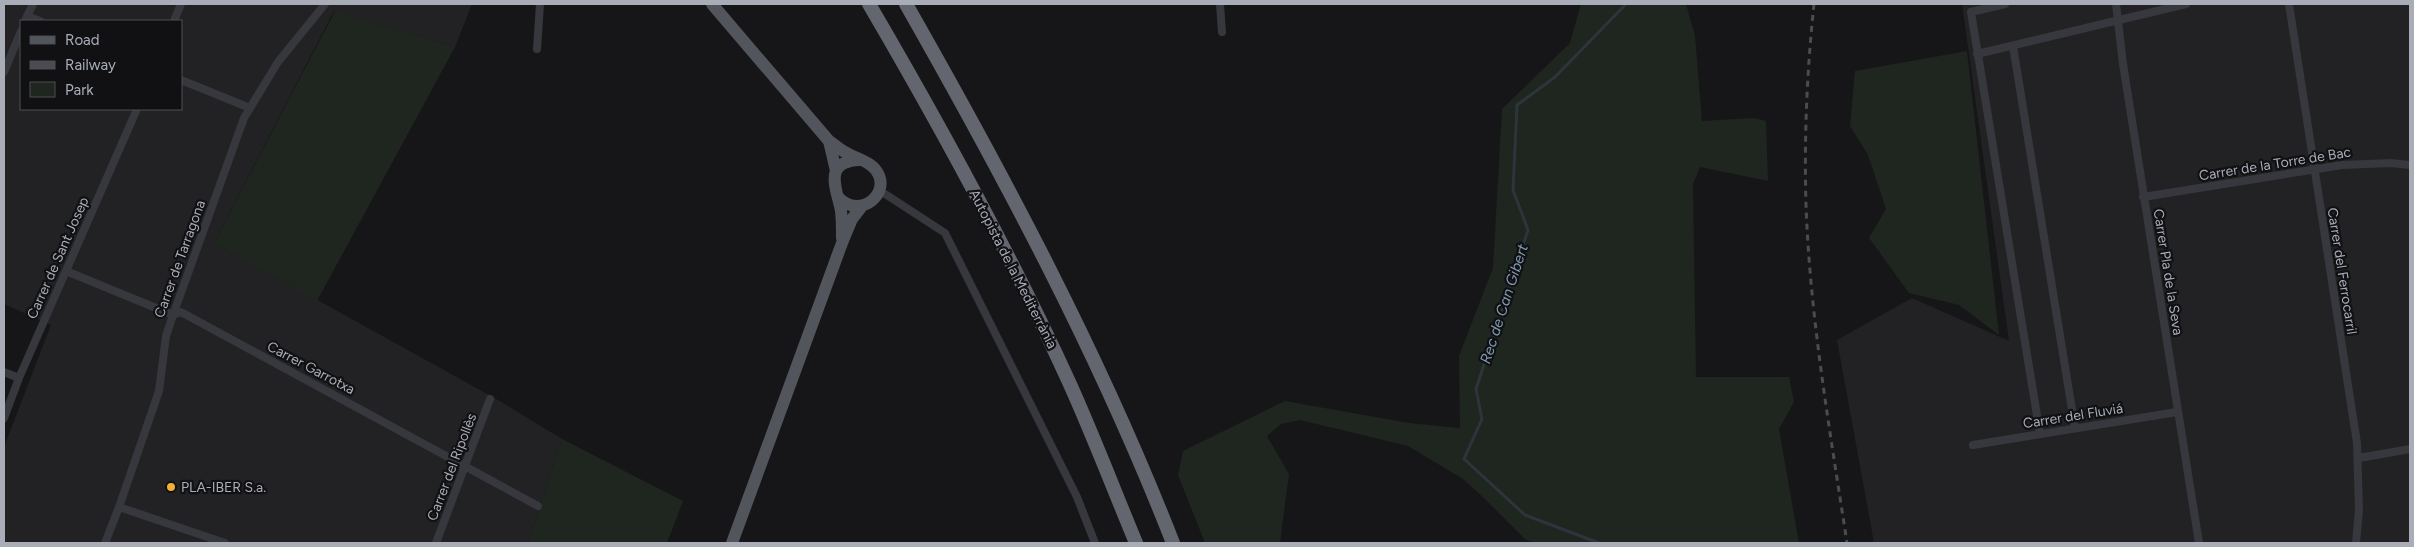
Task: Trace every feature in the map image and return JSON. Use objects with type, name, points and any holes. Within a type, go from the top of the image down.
[{"type":"highway","name":"Autopista de la Mediterrània","points":[[870,4],[951,147],[1040,322],[1070,383],[1136,543]]},
{"type":"highway","points":[[906,4],[976,128],[1069,308],[1128,433],[1173,543]]},
{"type":"main road","points":[[712,4],[829,141],[875,168],[880,178],[879,190],[873,200],[862,206],[852,219],[842,243],[732,543]]},
{"type":"main road","points":[[829,141],[836,172],[833,184],[841,213],[842,243]]},
{"type":"main road","points":[[836,172],[846,162],[859,160]]},
{"type":"main road","points":[[838,197],[848,205],[862,206]]},
{"type":"street","points":[[26,19],[33,4]]},
{"type":"street","points":[[174,20],[181,4]]},
{"type":"street","name":"Carrer de Tarragona","points":[[104,543],[120,507],[159,390],[166,336],[173,314],[240,128],[278,62],[325,4]]},
{"type":"street","points":[[537,49],[540,4]]},
{"type":"street","points":[[1220,4],[1222,32]]},
{"type":"street","points":[[2005,4],[1971,12],[2040,434]]},
{"type":"street","name":"Carrer Pla de la Seva","points":[[2116,4],[2143,197],[2199,543]]},
{"type":"street","points":[[1977,54],[2186,4]]},
{"type":"street","name":"Carrer del Ferrocarril","points":[[2289,4],[2359,458],[2356,543]]},
{"type":"street","points":[[4,72],[20,33]]},
{"type":"street","points":[[2013,46],[2075,428]]},
{"type":"street","points":[[182,80],[250,108]]},
{"type":"street","name":"Carrer de Sant Josep","points":[[4,418],[19,378],[137,110]]},
{"type":"street","name":"Carrer de la Torre de Bac","points":[[2143,197],[2314,170],[2366,164],[2410,165]]},
{"type":"street","points":[[879,190],[945,233],[1077,496],[1095,543]]},
{"type":"street","name":"Carrer Garrotxa","points":[[66,272],[173,314],[181,312],[538,506]]},
{"type":"street","points":[[4,372],[19,378]]},
{"type":"street","name":"Carrer del Ripollès","points":[[436,543],[490,399]]},
{"type":"street","name":"Carrer del Fluviá","points":[[1973,445],[2177,412]]},
{"type":"street","points":[[2359,458],[2410,449]]},
{"type":"street","points":[[120,507],[225,543]]},
{"type":"shaded area","points":[[4,4],[472,4],[455,47],[334,11],[214,243],[500,401],[562,439],[528,543],[4,543],[4,447],[51,325],[4,304]]},
{"type":"shaded area","points":[[1962,4],[2410,4],[2410,543],[1874,543],[1837,340],[1912,298],[2009,341]]},
{"type":"green space","points":[[1581,4],[1686,4],[1695,36],[1702,121],[1754,118],[1766,121],[1768,181],[1700,167],[1693,184],[1696,377],[1789,377],[1794,402],[1779,429],[1799,543],[1537,543],[1526,540],[1463,479],[1408,446],[1300,420],[1281,424],[1267,436],[1289,474],[1280,543],[1205,543],[1178,475],[1183,451],[1285,401],[1409,423],[1460,428],[1459,356],[1493,268],[1502,109],[1570,43]]},
{"type":"green space","points":[[335,11],[455,47],[317,301],[214,243]]},
{"type":"green space","points":[[1967,51],[1999,335],[1959,305],[1909,293],[1869,238],[1886,209],[1868,155],[1850,126],[1855,71]]},
{"type":"green space","points":[[562,439],[683,501],[667,543],[528,543]]},
{"type":"waterway","name":"Rec de Can Gibert","points":[[1599,543],[1525,515],[1464,459],[1482,419],[1476,389],[1528,230],[1513,190],[1517,105],[1555,77],[1626,4]]},
{"type":"railway","points":[[1814,4],[1806,129],[1805,180],[1808,247],[1816,332],[1847,543]]},
{"type":"place","name":"PLA-IBER S.a.","points":[[171,487]]}]
